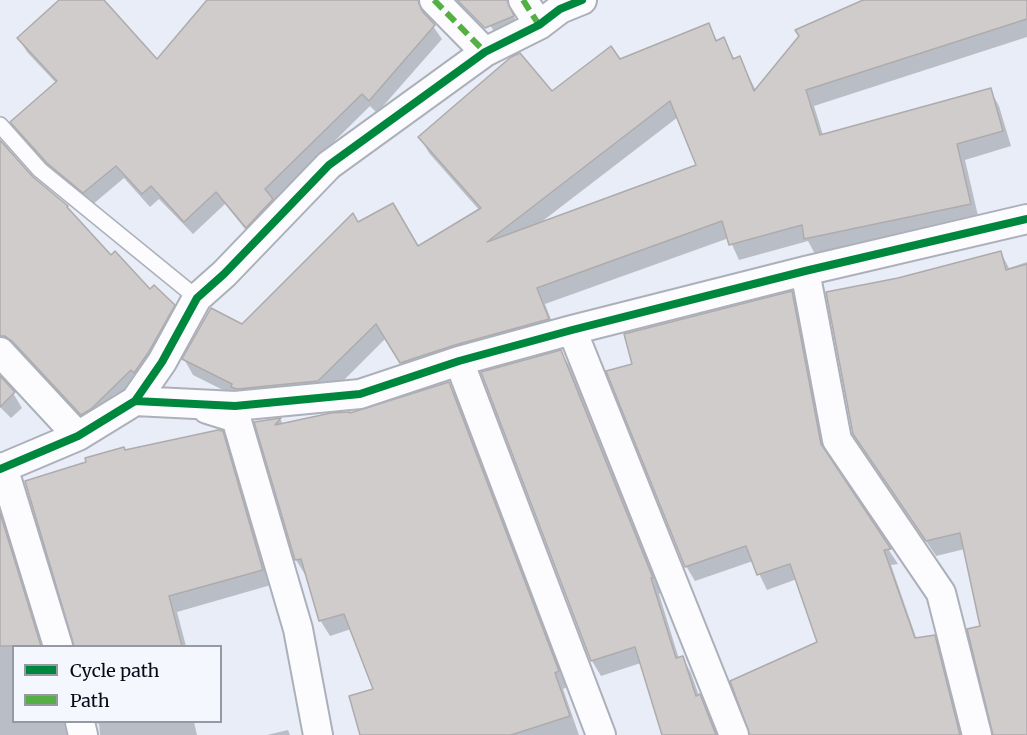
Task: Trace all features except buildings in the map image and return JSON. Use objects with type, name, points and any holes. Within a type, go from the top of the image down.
[{"type":"street","points":[[434,0],[485,52]]},
{"type":"street","points":[[523,0],[538,26]]},
{"type":"street","points":[[58,645],[2,468],[78,436],[135,401],[162,362],[197,298],[329,165],[485,52],[538,26],[560,9],[582,0]]},
{"type":"street","points":[[135,401],[235,406],[360,394],[459,361],[805,271],[1025,228]]},
{"type":"street","points":[[805,271],[837,440],[942,593],[977,735]]},
{"type":"street","points":[[572,330],[734,735]]},
{"type":"street","points":[[0,352],[78,436]]},
{"type":"street","points":[[459,361],[601,735]]},
{"type":"street","points":[[193,404],[236,418],[298,629],[318,735]]},
{"type":"lane","points":[[0,125],[40,170],[197,298]]},
{"type":"marked path","points":[[434,0],[485,52]]},
{"type":"marked path","points":[[523,0],[539,25]]},
{"type":"cycle path","points":[[0,469],[78,436],[135,401],[162,362],[197,298],[224,274],[329,165],[485,52],[539,25],[560,9],[582,0]]},
{"type":"cycle path","points":[[135,401],[235,406],[360,394],[459,361],[572,330],[805,271],[1027,219]]}]
